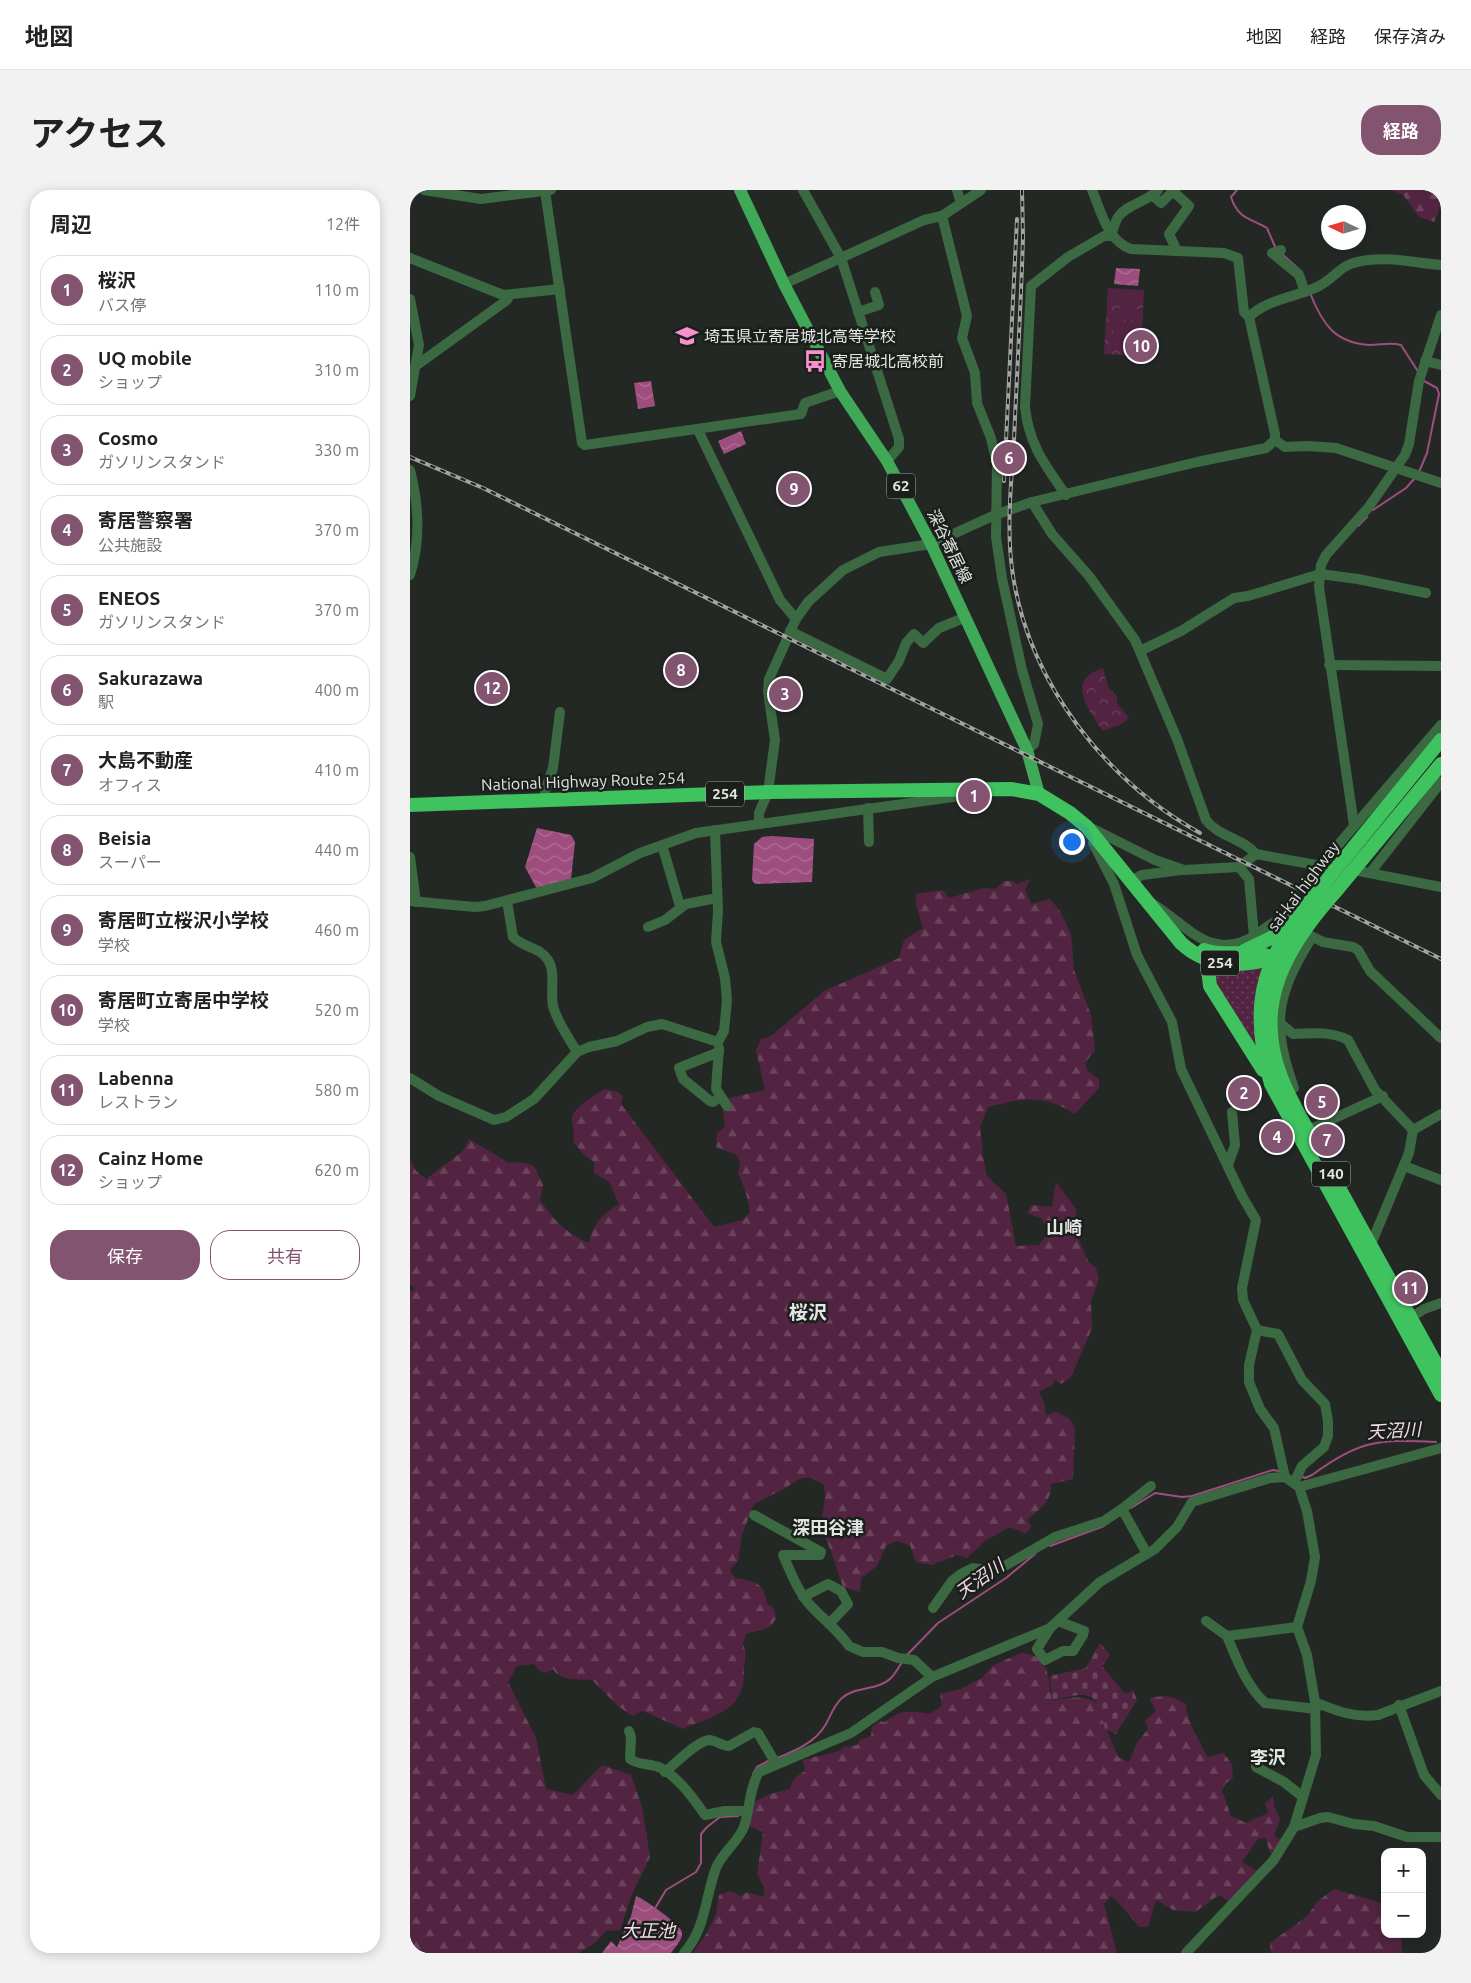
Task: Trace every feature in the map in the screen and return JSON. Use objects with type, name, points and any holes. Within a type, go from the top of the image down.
[{"type":"highway","name":"sai-kai highway","points":[[1441,740],[1323,885],[1310,922],[1265,977],[1260,1016],[1260,1042],[1271,1084],[1303,1132],[1441,1395]]},
{"type":"highway","name":"sai-kai highway","points":[[1303,1132],[1272,1044],[1271,1006],[1278,960],[1291,918],[1336,892],[1441,764]]},
{"type":"highway","name":"National Highway Route 254","points":[[410,805],[768,792],[1011,789],[1039,794],[1070,813],[1087,827],[1186,948],[1245,965],[1278,960]]},
{"type":"highway","points":[[1241,952],[1271,938],[1291,918]]},
{"type":"highway","name":"National Highway Route 254","points":[[1211,956],[1241,952],[1259,953],[1278,960]]},
{"type":"highway","points":[[1211,956],[1207,978],[1210,986],[1271,1084]]},
{"type":"highway","name":"sai-kai highway","points":[[1367,1251],[1410,1318],[1441,1373]]},
{"type":"main road","name":"深谷寄居線","points":[[740,190],[784,284],[840,391],[887,461],[932,544],[1027,750],[1039,794]]},
{"type":"street","points":[[424,190],[481,199],[548,190],[582,444],[698,430],[801,414],[805,403],[840,391]]},
{"type":"street","points":[[481,199],[490,190]]},
{"type":"street","points":[[803,190],[841,258],[899,439],[898,447],[887,461]]},
{"type":"street","points":[[957,190],[961,203]]},
{"type":"street","points":[[784,284],[924,220],[942,216],[981,190]]},
{"type":"street","points":[[759,823],[759,813],[768,792],[775,740],[768,692],[769,679],[796,619],[815,596],[843,570],[854,562],[887,550],[932,544],[995,515],[1032,502],[1266,448],[1275,440],[1249,317],[1244,312],[1238,258],[1224,254],[1131,249],[1122,246],[1111,236],[1092,190]]},
{"type":"street","points":[[1111,236],[1118,217],[1124,212],[1155,193],[1161,202],[1173,191],[1189,206],[1169,234],[1177,251]]},
{"type":"street","points":[[942,216],[967,316],[967,323],[962,332],[964,346],[975,373],[977,403],[991,438],[997,464],[996,537],[1008,612],[1038,724],[1034,744],[1027,750]]},
{"type":"street","points":[[1066,495],[1033,444],[1027,426],[1025,407],[1030,286],[1068,257],[1104,236],[1111,236]]},
{"type":"street","points":[[1281,250],[1272,253],[1299,275],[1306,292]]},
{"type":"street","points":[[410,258],[509,296],[560,290]]},
{"type":"street","points":[[1249,317],[1272,304],[1320,286],[1347,264],[1359,261],[1388,260],[1441,265]]},
{"type":"street","points":[[858,312],[880,305],[876,292]]},
{"type":"street","points":[[417,365],[507,300],[509,296]]},
{"type":"street","points":[[410,299],[419,345],[417,365],[410,396]]},
{"type":"street","points":[[1354,825],[1329,665],[1319,587],[1320,574],[1326,555],[1368,508],[1396,469],[1409,444],[1417,388],[1441,315]]},
{"type":"street","points":[[1426,361],[1441,365]]},
{"type":"street","points":[[698,430],[780,600],[796,619]]},
{"type":"street","points":[[1275,440],[1284,446],[1336,448],[1441,483]]},
{"type":"street","points":[[410,470],[417,508],[418,546],[410,575]]},
{"type":"street","points":[[1032,502],[1052,534],[1089,576],[1125,625],[1140,651],[1177,740],[1206,820],[1214,830],[1248,846],[1256,854],[1324,866],[1354,825],[1404,772],[1441,725]]},
{"type":"street","points":[[1140,651],[1181,630],[1234,598],[1248,596],[1320,574],[1358,579],[1426,593]]},
{"type":"street","points":[[789,634],[887,679],[899,661],[906,643],[914,634],[923,643],[939,628],[966,617]]},
{"type":"street","points":[[1329,665],[1441,666]]},
{"type":"street","points":[[545,800],[545,790],[553,768],[560,712]]},
{"type":"street","points":[[1370,873],[1430,792],[1441,782]]},
{"type":"street","points":[[410,857],[413,902],[475,908],[592,878],[662,845],[696,833],[960,796],[972,788]]},
{"type":"street","points":[[868,808],[869,842]]},
{"type":"street","points":[[1087,827],[1155,860],[1184,870]]},
{"type":"street","points":[[715,830],[716,942],[725,978],[727,1000],[724,1031],[718,1047],[716,1081],[720,1097],[727,1106]]},
{"type":"street","points":[[1097,839],[1094,843],[1095,848],[1114,884],[1136,954],[1159,993],[1172,1022],[1181,1069],[1242,1196],[1256,1220],[1242,1288],[1243,1300],[1257,1330],[1249,1365],[1249,1382],[1260,1409],[1274,1428],[1293,1482],[1306,1511],[1315,1557],[1311,1581],[1297,1627],[1307,1655],[1316,1706],[1317,1746],[1294,1827],[1273,1861],[1186,1953]]},
{"type":"street","points":[[662,845],[680,906]]},
{"type":"street","points":[[1131,881],[1142,874],[1240,866],[1256,854]]},
{"type":"street","points":[[1240,866],[1249,879],[1254,936]]},
{"type":"street","points":[[1359,871],[1441,886]]},
{"type":"street","points":[[648,927],[665,920],[680,906],[695,901],[717,898]]},
{"type":"street","points":[[1146,899],[1164,910],[1185,928],[1209,942],[1225,945],[1240,942],[1254,936],[1273,923],[1291,918]]},
{"type":"street","points":[[507,901],[513,937],[524,946],[538,950],[549,961],[552,970],[551,993],[554,1008],[577,1052]]},
{"type":"street","points":[[1281,1066],[1279,1022],[1281,1007],[1289,978],[1309,935],[1358,950],[1370,971],[1441,1038]]},
{"type":"street","points":[[1279,1022],[1293,1034],[1319,1033],[1340,1035],[1348,1040],[1375,1090],[1383,1096],[1413,1130],[1412,1143],[1404,1166],[1367,1251]]},
{"type":"street","points":[[411,1080],[455,1104],[494,1120],[506,1117],[534,1099],[577,1052],[662,1024],[718,1047]]},
{"type":"street","points":[[718,1047],[679,1068],[683,1079],[710,1101],[713,1102],[720,1097]]},
{"type":"street","points":[[1303,1132],[1383,1096]]},
{"type":"street","points":[[1228,1165],[1235,1145],[1232,1112]]},
{"type":"street","points":[[1413,1130],[1441,1114]]},
{"type":"street","points":[[1404,1166],[1441,1180]]},
{"type":"street","points":[[1410,1318],[1424,1309],[1441,1303]]},
{"type":"street","points":[[1257,1330],[1278,1334],[1302,1380],[1325,1404],[1328,1420],[1326,1442],[1315,1456],[1302,1466],[1293,1482]]},
{"type":"street","points":[[1058,1621],[1084,1630],[1084,1635],[1073,1651],[1063,1651],[1045,1660],[1037,1649],[1050,1628],[1100,1582],[1147,1554],[1177,1528],[1192,1502],[1270,1478],[1293,1482],[1441,1448]]},
{"type":"street","points":[[934,1608],[952,1581],[961,1574],[973,1568],[996,1571],[1054,1537],[1104,1521],[1151,1486]]},
{"type":"street","points":[[1122,1509],[1147,1554]]},
{"type":"street","points":[[754,1515],[821,1552],[820,1555],[783,1555],[803,1597],[844,1637],[849,1646],[863,1652],[882,1652],[898,1658],[914,1660],[932,1677]]},
{"type":"street","points":[[803,1597],[828,1584],[841,1590],[848,1604],[829,1624]]},
{"type":"street","points":[[1206,1621],[1227,1636],[1236,1660],[1251,1687],[1265,1703],[1316,1706],[1368,1717],[1378,1715],[1399,1705],[1441,1690]]},
{"type":"street","points":[[1227,1636],[1297,1627]]},
{"type":"street","points":[[684,1953],[692,1945],[705,1915],[716,1867],[743,1829],[755,1779],[760,1772],[851,1733],[932,1677],[1050,1628]]},
{"type":"street","points":[[1399,1705],[1424,1775],[1441,1795]]},
{"type":"street","points":[[628,1731],[631,1737],[630,1759],[636,1763],[661,1768],[695,1799],[705,1815],[724,1811],[748,1811]]},
{"type":"street","points":[[665,1772],[686,1756],[697,1743],[707,1740],[729,1746],[754,1732],[758,1732],[776,1764]]},
{"type":"street","points":[[1256,1767],[1284,1782],[1303,1797]]},
{"type":"street","points":[[1294,1827],[1328,1817],[1354,1824],[1374,1826],[1407,1837],[1441,1837]]},
{"type":"green space","points":[[1391,190],[1439,190],[1440,206],[1434,222],[1419,217],[1403,195]]},
{"type":"green space","points":[[1108,288],[1144,290],[1141,356],[1104,354]]},
{"type":"green space","points":[[1115,293],[1138,295],[1138,306],[1114,304]]},
{"type":"green space","points":[[1114,308],[1138,309],[1137,320],[1114,318]]},
{"type":"green space","points":[[1114,323],[1137,325],[1136,336],[1113,334]]},
{"type":"green space","points":[[1113,338],[1136,340],[1135,350],[1112,349]]},
{"type":"green space","points":[[1103,668],[1108,687],[1117,696],[1117,703],[1129,718],[1122,724],[1103,731],[1086,703],[1082,688],[1084,681],[1089,675]]},
{"type":"green space","points":[[1030,879],[1025,890],[1031,904],[1050,899],[1060,911],[1071,934],[1074,970],[1091,1015],[1095,1050],[1085,1063],[1087,1070],[1099,1079],[1099,1088],[1075,1114],[1053,1103],[1032,1100],[1011,1101],[988,1107],[980,1127],[987,1176],[1006,1194],[1016,1246],[1039,1245],[1049,1232],[1042,1219],[1027,1213],[1032,1205],[1052,1207],[1056,1182],[1076,1209],[1075,1231],[1088,1261],[1096,1268],[1099,1279],[1091,1300],[1092,1328],[1071,1377],[1061,1384],[1055,1380],[1053,1385],[1039,1392],[1044,1402],[1046,1415],[1056,1412],[1069,1418],[1075,1428],[1073,1479],[1051,1484],[1047,1500],[1027,1520],[1031,1526],[1026,1534],[1010,1527],[985,1541],[967,1558],[957,1555],[932,1565],[916,1562],[910,1545],[896,1541],[886,1546],[877,1566],[861,1578],[860,1592],[843,1587],[821,1528],[825,1496],[824,1485],[807,1478],[799,1479],[754,1504],[742,1535],[738,1561],[730,1570],[735,1578],[748,1580],[761,1587],[767,1604],[774,1608],[776,1619],[770,1627],[746,1634],[743,1644],[746,1654],[743,1683],[740,1694],[734,1703],[726,1710],[683,1729],[643,1711],[632,1716],[618,1706],[592,1680],[565,1678],[553,1669],[547,1673],[540,1671],[534,1664],[517,1666],[508,1682],[536,1738],[546,1789],[573,1795],[602,1765],[631,1775],[642,1807],[650,1857],[632,1894],[620,1930],[606,1931],[595,1943],[579,1953],[410,1953],[410,1292],[415,1289],[410,1284],[410,1159],[416,1171],[426,1179],[463,1151],[469,1139],[509,1163],[520,1162],[534,1166],[543,1185],[540,1200],[550,1214],[573,1235],[589,1243],[593,1230],[599,1220],[619,1204],[609,1182],[594,1173],[594,1162],[583,1154],[573,1141],[572,1120],[575,1111],[579,1107],[604,1089],[618,1092],[623,1097],[621,1104],[714,1227],[743,1220],[750,1212],[746,1192],[738,1174],[740,1161],[736,1155],[716,1147],[717,1133],[725,1127],[723,1111],[729,1098],[765,1090],[756,1050],[761,1039],[771,1036],[824,991],[899,958],[904,940],[923,928],[916,905],[916,894],[943,890],[949,898],[984,888],[995,889],[1004,881],[1012,881],[1018,884]]},
{"type":"green space","points":[[1212,964],[1264,964],[1259,1058],[1213,980]]},
{"type":"green space","points":[[1100,1643],[1110,1655],[1102,1666],[1125,1694],[1133,1690],[1137,1700],[1116,1734],[1105,1729],[1098,1706],[1090,1696],[1084,1695],[1052,1700],[1050,1676],[1086,1668]]},
{"type":"green space","points":[[1021,1653],[1038,1658],[1046,1669],[1052,1701],[1067,1698],[1089,1699],[1100,1708],[1118,1757],[1129,1762],[1137,1743],[1148,1729],[1145,1721],[1156,1711],[1149,1698],[1172,1697],[1186,1704],[1191,1725],[1207,1757],[1224,1753],[1232,1765],[1233,1778],[1225,1784],[1222,1791],[1231,1816],[1246,1823],[1268,1813],[1265,1803],[1273,1797],[1274,1806],[1280,1819],[1274,1836],[1283,1840],[1270,1854],[1266,1838],[1258,1839],[1242,1862],[1258,1871],[1231,1903],[1219,1895],[1195,1912],[1173,1910],[1156,1900],[1148,1927],[1139,1927],[1111,1896],[1104,1904],[1117,1953],[693,1953],[707,1933],[716,1914],[719,1895],[730,1891],[741,1896],[747,1892],[764,1897],[764,1886],[757,1874],[763,1832],[747,1825],[752,1803],[770,1794],[790,1789],[794,1778],[805,1771],[803,1760],[839,1751],[844,1747],[857,1745],[860,1740],[871,1736],[872,1727],[880,1721],[885,1722],[901,1713],[917,1712],[929,1714],[942,1706],[940,1694],[961,1689],[982,1678],[992,1666]]},
{"type":"green space","points":[[1334,1889],[1381,1903],[1381,1938],[1401,1938],[1402,1953],[1271,1953],[1270,1943],[1306,1917],[1318,1901]]},
{"type":"water","points":[[1116,268],[1140,269],[1138,286],[1114,284]]},
{"type":"water","points":[[651,381],[655,406],[638,409],[634,383]]},
{"type":"water","points":[[741,431],[746,444],[724,454],[718,441]]},
{"type":"water","points":[[537,828],[571,835],[575,842],[571,879],[537,889],[525,867]]},
{"type":"water","points":[[762,837],[814,839],[812,882],[755,884],[752,880],[754,844]]},
{"type":"water","name":"大正池","points":[[636,1896],[661,1912],[682,1932],[681,1938],[671,1953],[602,1953],[611,1941],[617,1947],[631,1916]]},
{"type":"waterway","points":[[1237,190],[1231,197],[1237,210],[1245,217],[1267,228],[1276,249]]},
{"type":"waterway","points":[[1282,254],[1302,272]]},
{"type":"waterway","points":[[1310,293],[1319,314],[1338,336],[1370,345],[1401,345],[1419,373]]},
{"type":"waterway","points":[[1419,472],[1427,453],[1439,394],[1437,388],[1424,381]]},
{"type":"waterway","points":[[1373,510],[1406,488],[1415,478]]},
{"type":"waterway","points":[[1358,526],[1367,517]]},
{"type":"waterway","name":"天沼川","points":[[1301,1476],[1305,1478],[1312,1475],[1329,1463],[1357,1448],[1370,1444],[1399,1441],[1436,1442]]},
{"type":"waterway","name":"天沼川","points":[[1131,1508],[1155,1493],[1182,1497],[1192,1496],[1273,1470],[1279,1471]]},
{"type":"waterway","name":"天沼川","points":[[1050,1546],[1104,1526]]},
{"type":"waterway","name":"天沼川","points":[[906,1656],[938,1623],[1006,1578],[1035,1554]]},
{"type":"waterway","name":"天沼川","points":[[777,1758],[798,1749],[817,1736],[839,1701],[847,1694],[886,1682],[902,1662]]},
{"type":"waterway","name":"天沼川","points":[[753,1774],[757,1767],[770,1760]]},
{"type":"waterway","name":"天沼川","points":[[654,1910],[666,1890],[696,1872],[701,1863],[701,1834],[707,1827],[720,1817],[738,1816]]},
{"type":"railway","points":[[1022,190],[1023,237],[1009,525],[1013,576],[1022,616],[1036,654],[1055,691],[1078,726],[1104,757],[1134,786],[1166,811],[1200,833]]},
{"type":"railway","points":[[1004,481],[1017,219]]},
{"type":"railway","points":[[410,457],[483,488],[1441,959]]},
{"type":"place","name":"埼玉県立寄居城北高等学校","points":[[687,336]]},
{"type":"place","name":"寄居町立寄居中学校","points":[[1141,346]]},
{"type":"place","name":"寄居城北高校前","points":[[815,361]]},
{"type":"place","name":"Sakurazawa","points":[[1009,458]]},
{"type":"place","name":"寄居町立桜沢小学校","points":[[794,489]]},
{"type":"place","name":"Beisia","points":[[681,670]]},
{"type":"place","name":"Cainz Home","points":[[492,688]]},
{"type":"place","name":"Cosmo","points":[[785,694]]},
{"type":"place","name":"桜沢","points":[[974,796]]},
{"type":"place","name":"UQ mobile","points":[[1244,1093]]},
{"type":"place","name":"ENEOS","points":[[1322,1102]]},
{"type":"place","name":"寄居警察署","points":[[1277,1137]]},
{"type":"place","name":"大島不動産","points":[[1327,1140]]},
{"type":"place","name":"Labenna","points":[[1410,1288]]},
{"type":"district","name":"山崎","points":[[1064,1228]]},
{"type":"district","name":"桜沢","points":[[808,1312]]},
{"type":"district","name":"深田谷津","points":[[828,1528]]},
{"type":"district","name":"李沢","points":[[1268,1758]]}]
